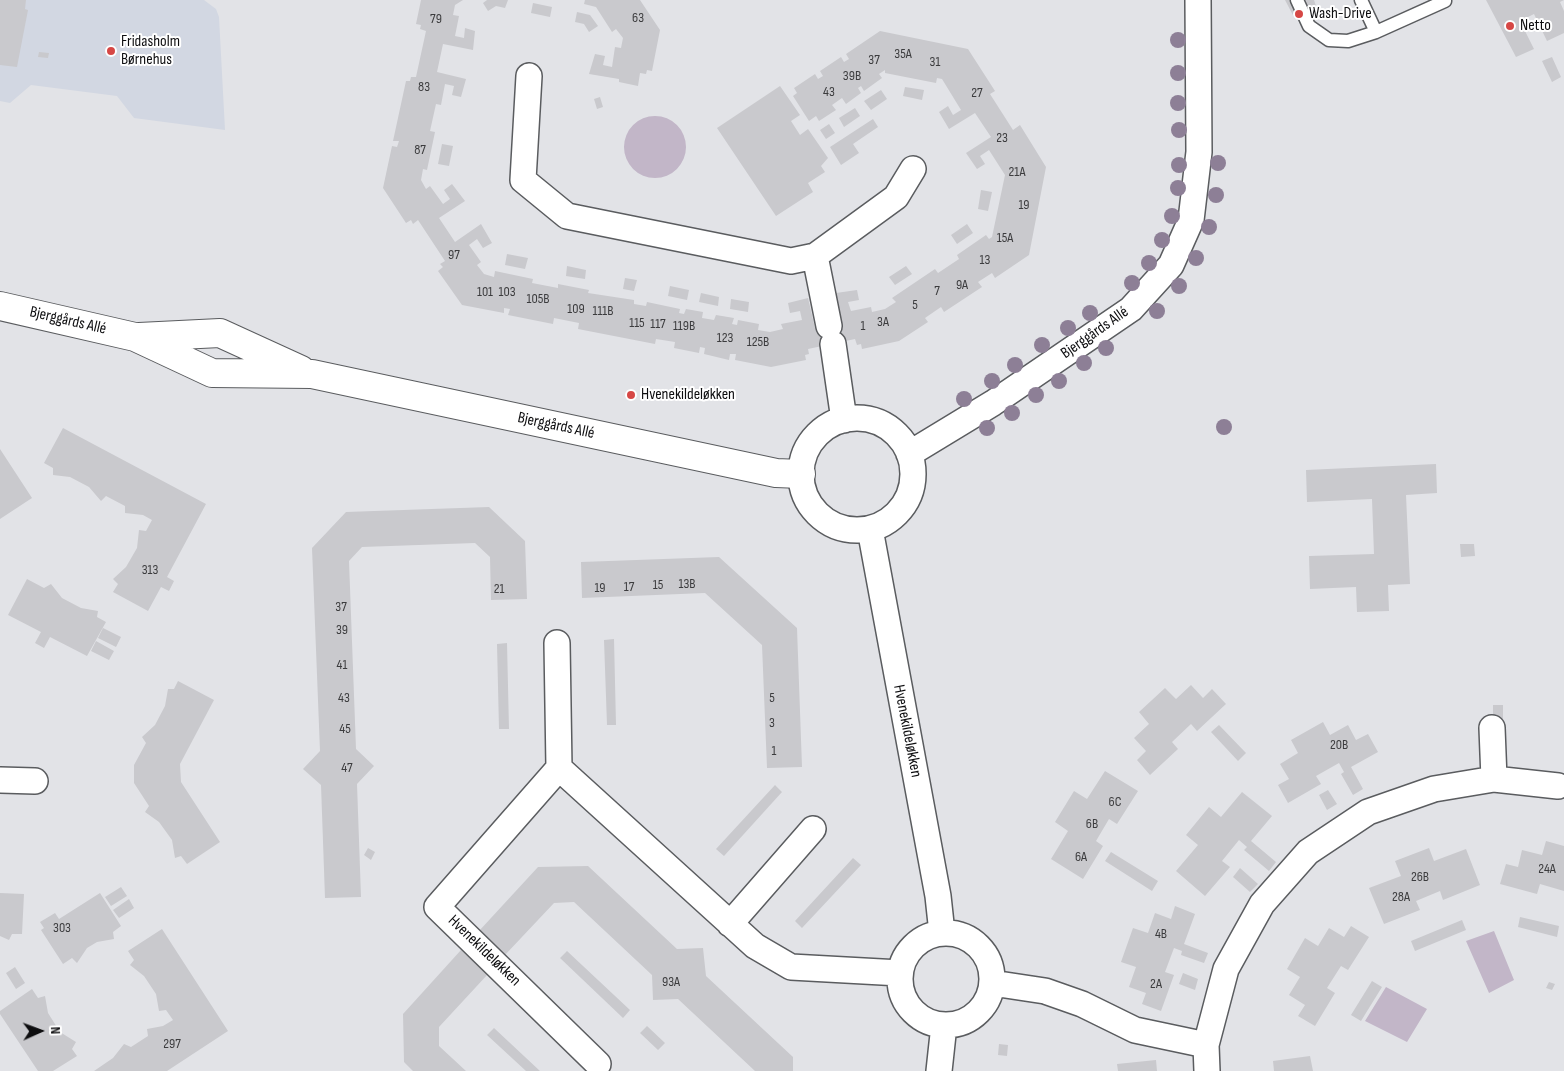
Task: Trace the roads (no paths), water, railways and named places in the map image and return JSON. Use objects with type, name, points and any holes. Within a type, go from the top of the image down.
[{"type":"street","name":"Bjerggårds Allé","points":[[909,454],[993,403],[1131,310],[1171,265],[1191,220],[1199,152],[1198,0]]},
{"type":"street","points":[[529,76],[522,180],[567,216],[791,261],[815,256],[896,197],[913,169]]},
{"type":"street","points":[[815,256],[831,335],[844,420]]},
{"type":"street","name":"Bjerggårds Allé","points":[[0,306],[135,337],[212,373],[312,374],[776,473],[801,474]]},
{"type":"street","name":"Bjerggårds Allé","points":[[135,337],[220,333],[312,374]]},
{"type":"street","points":[[860,418],[876,422],[889,429],[901,440],[909,454],[913,472],[910,491],[902,508],[888,521],[870,529],[854,530],[837,527],[822,518],[811,506],[804,491],[801,474],[804,456],[813,440],[827,427],[844,420],[860,418]]},
{"type":"street","name":"Hvenekildeløkken","points":[[870,529],[938,896],[942,933]]},
{"type":"street","points":[[557,643],[559,768],[755,946],[791,967],[900,973]]},
{"type":"street","points":[[1492,728],[1494,779]]},
{"type":"street","name":"Hvenekildeløkken","points":[[559,768],[437,907],[598,1064]]},
{"type":"street","points":[[1207,1071],[1206,1045],[1226,969],[1262,904],[1308,852],[1368,812],[1434,789],[1494,779],[1558,786]]},
{"type":"street","points":[[0,780],[35,781]]},
{"type":"street","points":[[730,924],[813,829]]},
{"type":"street","points":[[942,933],[962,936],[979,946],[989,963],[992,983],[987,1000],[977,1014],[962,1022],[944,1025],[925,1020],[911,1009],[901,992],[900,973],[904,958],[914,945],[927,937],[942,933]]},
{"type":"street","points":[[992,983],[1045,991],[1082,1004],[1135,1030],[1206,1045]]},
{"type":"street","points":[[940,1071],[944,1025]]},
{"type":"lane","points":[[1297,0],[1309,26],[1329,40],[1348,41],[1376,32],[1445,1]]},
{"type":"lane","points":[[1361,0],[1376,32]]},
{"type":"place","name":"Wash-Drive","points":[[1299,14]]},
{"type":"place","name":"Netto","points":[[1510,26]]},
{"type":"place","name":"Fridasholm Børnehus","points":[[111,51]]},
{"type":"place","name":"Hvenekildeløkken","points":[[631,395]]}]
